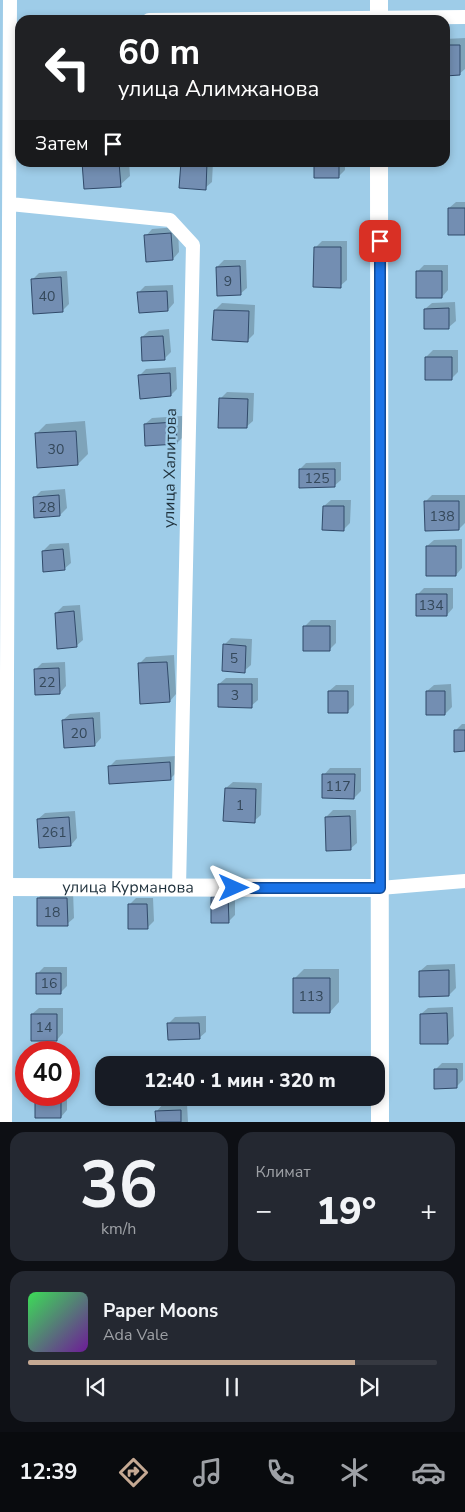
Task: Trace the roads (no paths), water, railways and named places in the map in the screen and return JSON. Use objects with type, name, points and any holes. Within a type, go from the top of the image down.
[{"type":"street","points":[[5,1122],[3,887],[10,204],[10,0]]},
{"type":"street","points":[[379,0],[379,15]]},
{"type":"street","points":[[450,17],[465,17]]},
{"type":"street","points":[[379,167],[380,1122]]},
{"type":"street","name":"улица Халитова","points":[[10,204],[170,220],[193,244],[179,887]]},
{"type":"street","name":"улица Курманова","points":[[3,887],[380,888],[465,881]]}]
